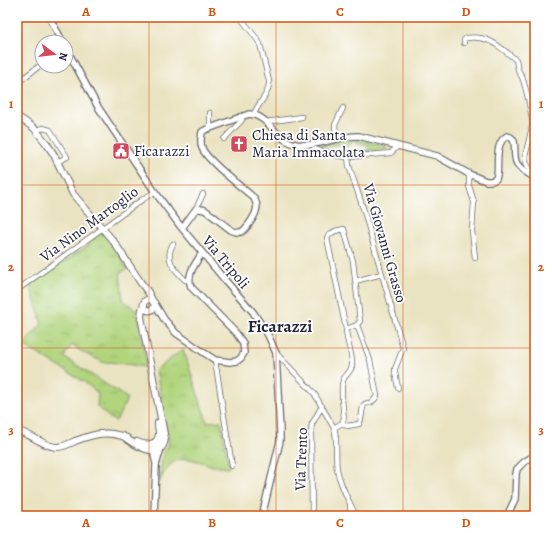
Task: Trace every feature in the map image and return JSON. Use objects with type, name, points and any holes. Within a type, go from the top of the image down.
[{"type":"main road","points":[[17,116],[36,130],[47,144],[73,194],[114,242],[148,292],[154,303],[153,309],[148,311],[144,316],[143,325]]},
{"type":"main road","points":[[141,283],[146,296],[145,309],[148,311]]},
{"type":"main road","points":[[123,436],[140,447],[150,450],[158,449],[163,445],[165,439],[156,401],[141,313],[145,303],[149,300],[154,303]]},
{"type":"main road","points":[[17,430],[49,446],[56,447],[86,437],[110,433],[148,444],[157,440],[159,434],[156,401]]},
{"type":"street","points":[[49,17],[59,34]]},
{"type":"street","points":[[240,17],[260,44],[270,86],[254,114]]},
{"type":"street","points":[[464,43],[466,38],[479,37],[486,39],[496,44],[516,60],[517,68],[522,78],[530,107],[532,122],[525,162],[528,168],[533,172],[534,177]]},
{"type":"street","name":"Via Tripoli","points":[[74,63],[98,107],[155,192],[202,253],[253,312],[268,335],[276,352],[280,441],[262,516]]},
{"type":"street","points":[[17,83],[34,70]]},
{"type":"street","points":[[336,139],[335,125],[343,108]]},
{"type":"street","points":[[210,113],[210,128]]},
{"type":"street","points":[[196,209],[205,210],[236,232],[244,230],[257,210],[257,204],[254,198],[216,165],[203,150],[201,145],[202,132],[249,114],[254,114],[266,122],[285,140],[297,145],[314,144],[346,137],[359,136],[437,156],[469,174],[486,181],[496,179],[498,171],[499,147],[501,141],[507,136],[513,139],[514,156],[517,163],[521,169],[534,177]]},
{"type":"street","points":[[224,139],[242,120],[241,116]]},
{"type":"street","points":[[266,122],[302,117]]},
{"type":"street","points":[[36,130],[43,128],[50,130],[67,157],[57,162]]},
{"type":"street","points":[[314,148],[348,157],[392,153],[398,146]]},
{"type":"street","name":"Via Giovanni Grasso","points":[[348,157],[349,166],[403,348],[395,369],[398,388]]},
{"type":"street","points":[[469,174],[469,186],[474,202],[472,231],[475,258]]},
{"type":"street","name":"Via Nino Martoglio","points":[[17,290],[143,199],[155,192]]},
{"type":"street","points":[[182,228],[196,209],[203,194]]},
{"type":"street","points":[[334,428],[342,423],[344,418],[342,384],[345,375],[352,368],[352,364],[327,238],[335,231],[344,230],[353,261],[360,321],[358,325],[370,360],[377,396],[376,399],[370,403],[366,403],[364,406],[362,420],[359,424],[347,426],[342,423]]},
{"type":"street","points":[[173,244],[169,256],[172,265],[185,280],[189,280]]},
{"type":"street","points":[[154,303],[164,319],[176,333],[215,360],[230,362],[237,361],[241,358],[244,353],[243,343],[236,333],[191,287],[189,280],[190,275],[202,253]]},
{"type":"street","points":[[355,281],[382,274]]},
{"type":"street","points":[[346,329],[358,325]]},
{"type":"street","points":[[276,352],[314,393],[336,432],[335,459],[337,471],[341,486],[356,516]]},
{"type":"street","points":[[215,360],[232,466]]},
{"type":"street","name":"Via Trento","points":[[312,516],[311,431],[312,424],[322,406]]},
{"type":"street","points":[[154,516],[158,449],[155,448],[161,440],[157,411]]},
{"type":"street","points":[[507,516],[515,498],[516,474],[518,469],[524,462],[535,455]]},
{"type":"street","points":[[350,504],[350,516]]},
{"type":"green space","points":[[348,139],[352,142],[346,147],[345,144],[323,147],[319,145]]},
{"type":"green space","points":[[358,139],[386,146],[387,148],[382,150],[349,153],[349,150],[368,150],[370,147],[368,145],[355,142]]},
{"type":"green space","points":[[102,233],[128,269],[120,273],[123,300],[137,310],[147,367],[110,362],[105,363],[82,352],[72,345],[64,357],[127,398],[116,421],[97,407],[98,393],[83,381],[23,345],[42,324],[30,285],[89,245],[88,242]]},
{"type":"green space","points":[[183,349],[207,422],[221,421],[229,468],[213,466],[190,459],[181,459],[173,462],[168,467],[159,483],[163,451],[167,448],[169,443],[156,370]]},
{"type":"place","name":"Chiesa di Santa Maria Immacolata","points":[[239,144]]},
{"type":"place","name":"Ficarazzi","points":[[121,151]]},
{"type":"district","name":"Ficarazzi","points":[[280,326]]}]
